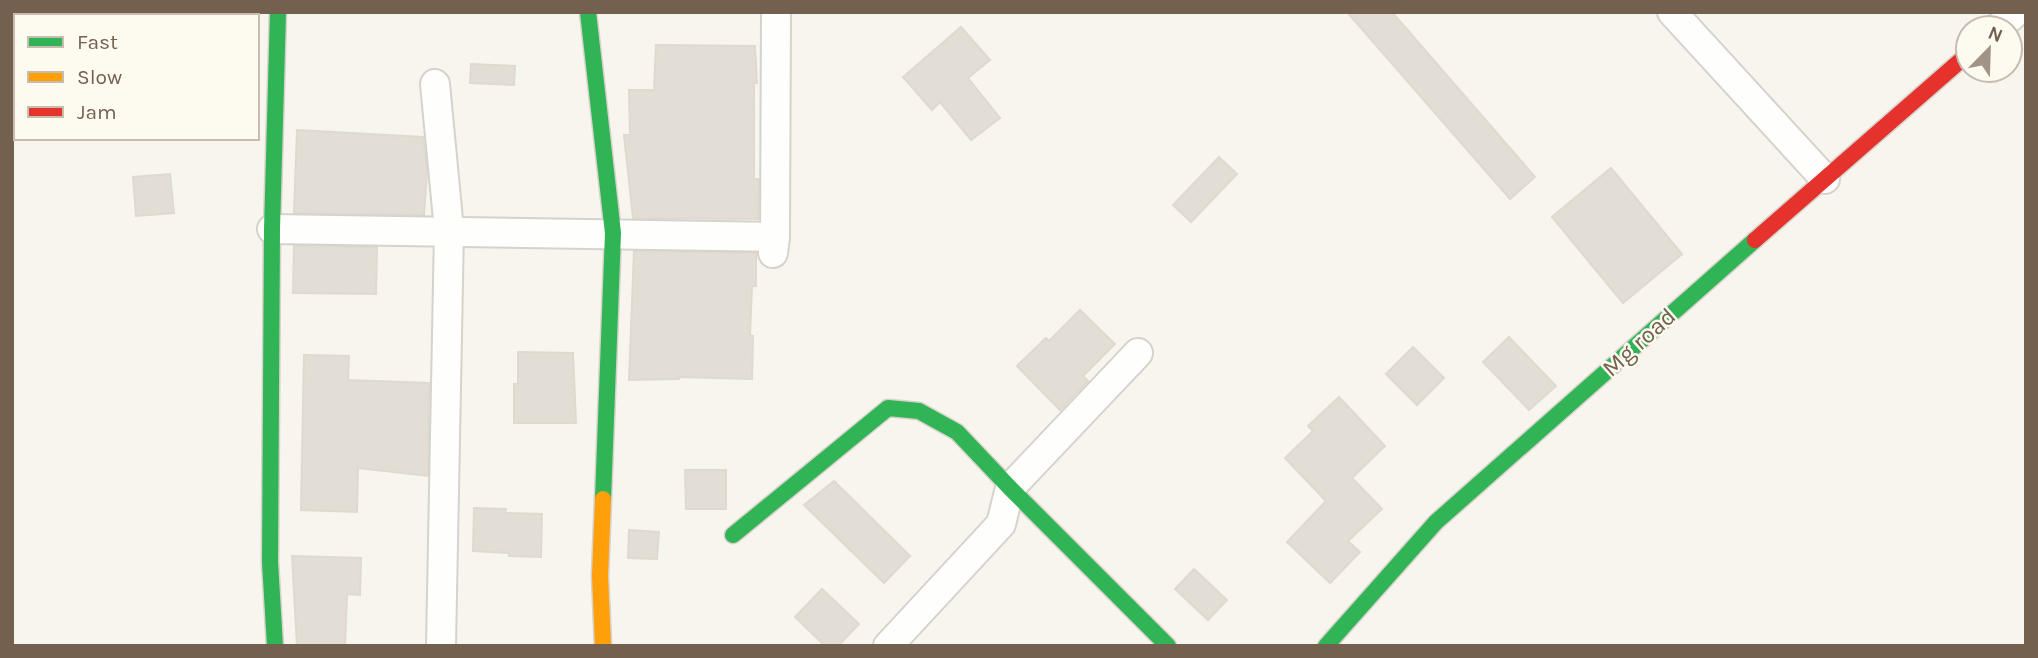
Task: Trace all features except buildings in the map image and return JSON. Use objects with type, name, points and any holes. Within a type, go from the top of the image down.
[{"type":"street","points":[[275,646],[270,562],[272,229],[278,12]]},
{"type":"street","points":[[588,12],[612,233],[600,576],[603,646]]},
{"type":"street","points":[[272,229],[612,233],[774,245],[776,12]]},
{"type":"street","points":[[1672,12],[1825,179]]},
{"type":"street","name":"Mg road","points":[[1326,646],[1436,522],[1954,66]]},
{"type":"street","points":[[435,84],[449,230],[441,646]]},
{"type":"street","points":[[888,646],[1001,524],[1010,488],[1138,353]]},
{"type":"street","points":[[733,535],[888,408],[919,411],[957,432],[1168,646]]},
{"type":"traffic: fast","points":[[275,646],[270,562],[272,229],[278,12]]},
{"type":"traffic: fast","points":[[588,12],[613,233],[603,499]]},
{"type":"traffic: fast","points":[[1326,646],[1436,522],[1755,240]]},
{"type":"traffic: fast","points":[[733,535],[888,408],[919,411],[957,432],[1168,646]]},
{"type":"traffic: slow","points":[[603,499],[600,576],[603,646]]},
{"type":"traffic: jam","points":[[1755,240],[1954,66]]}]
